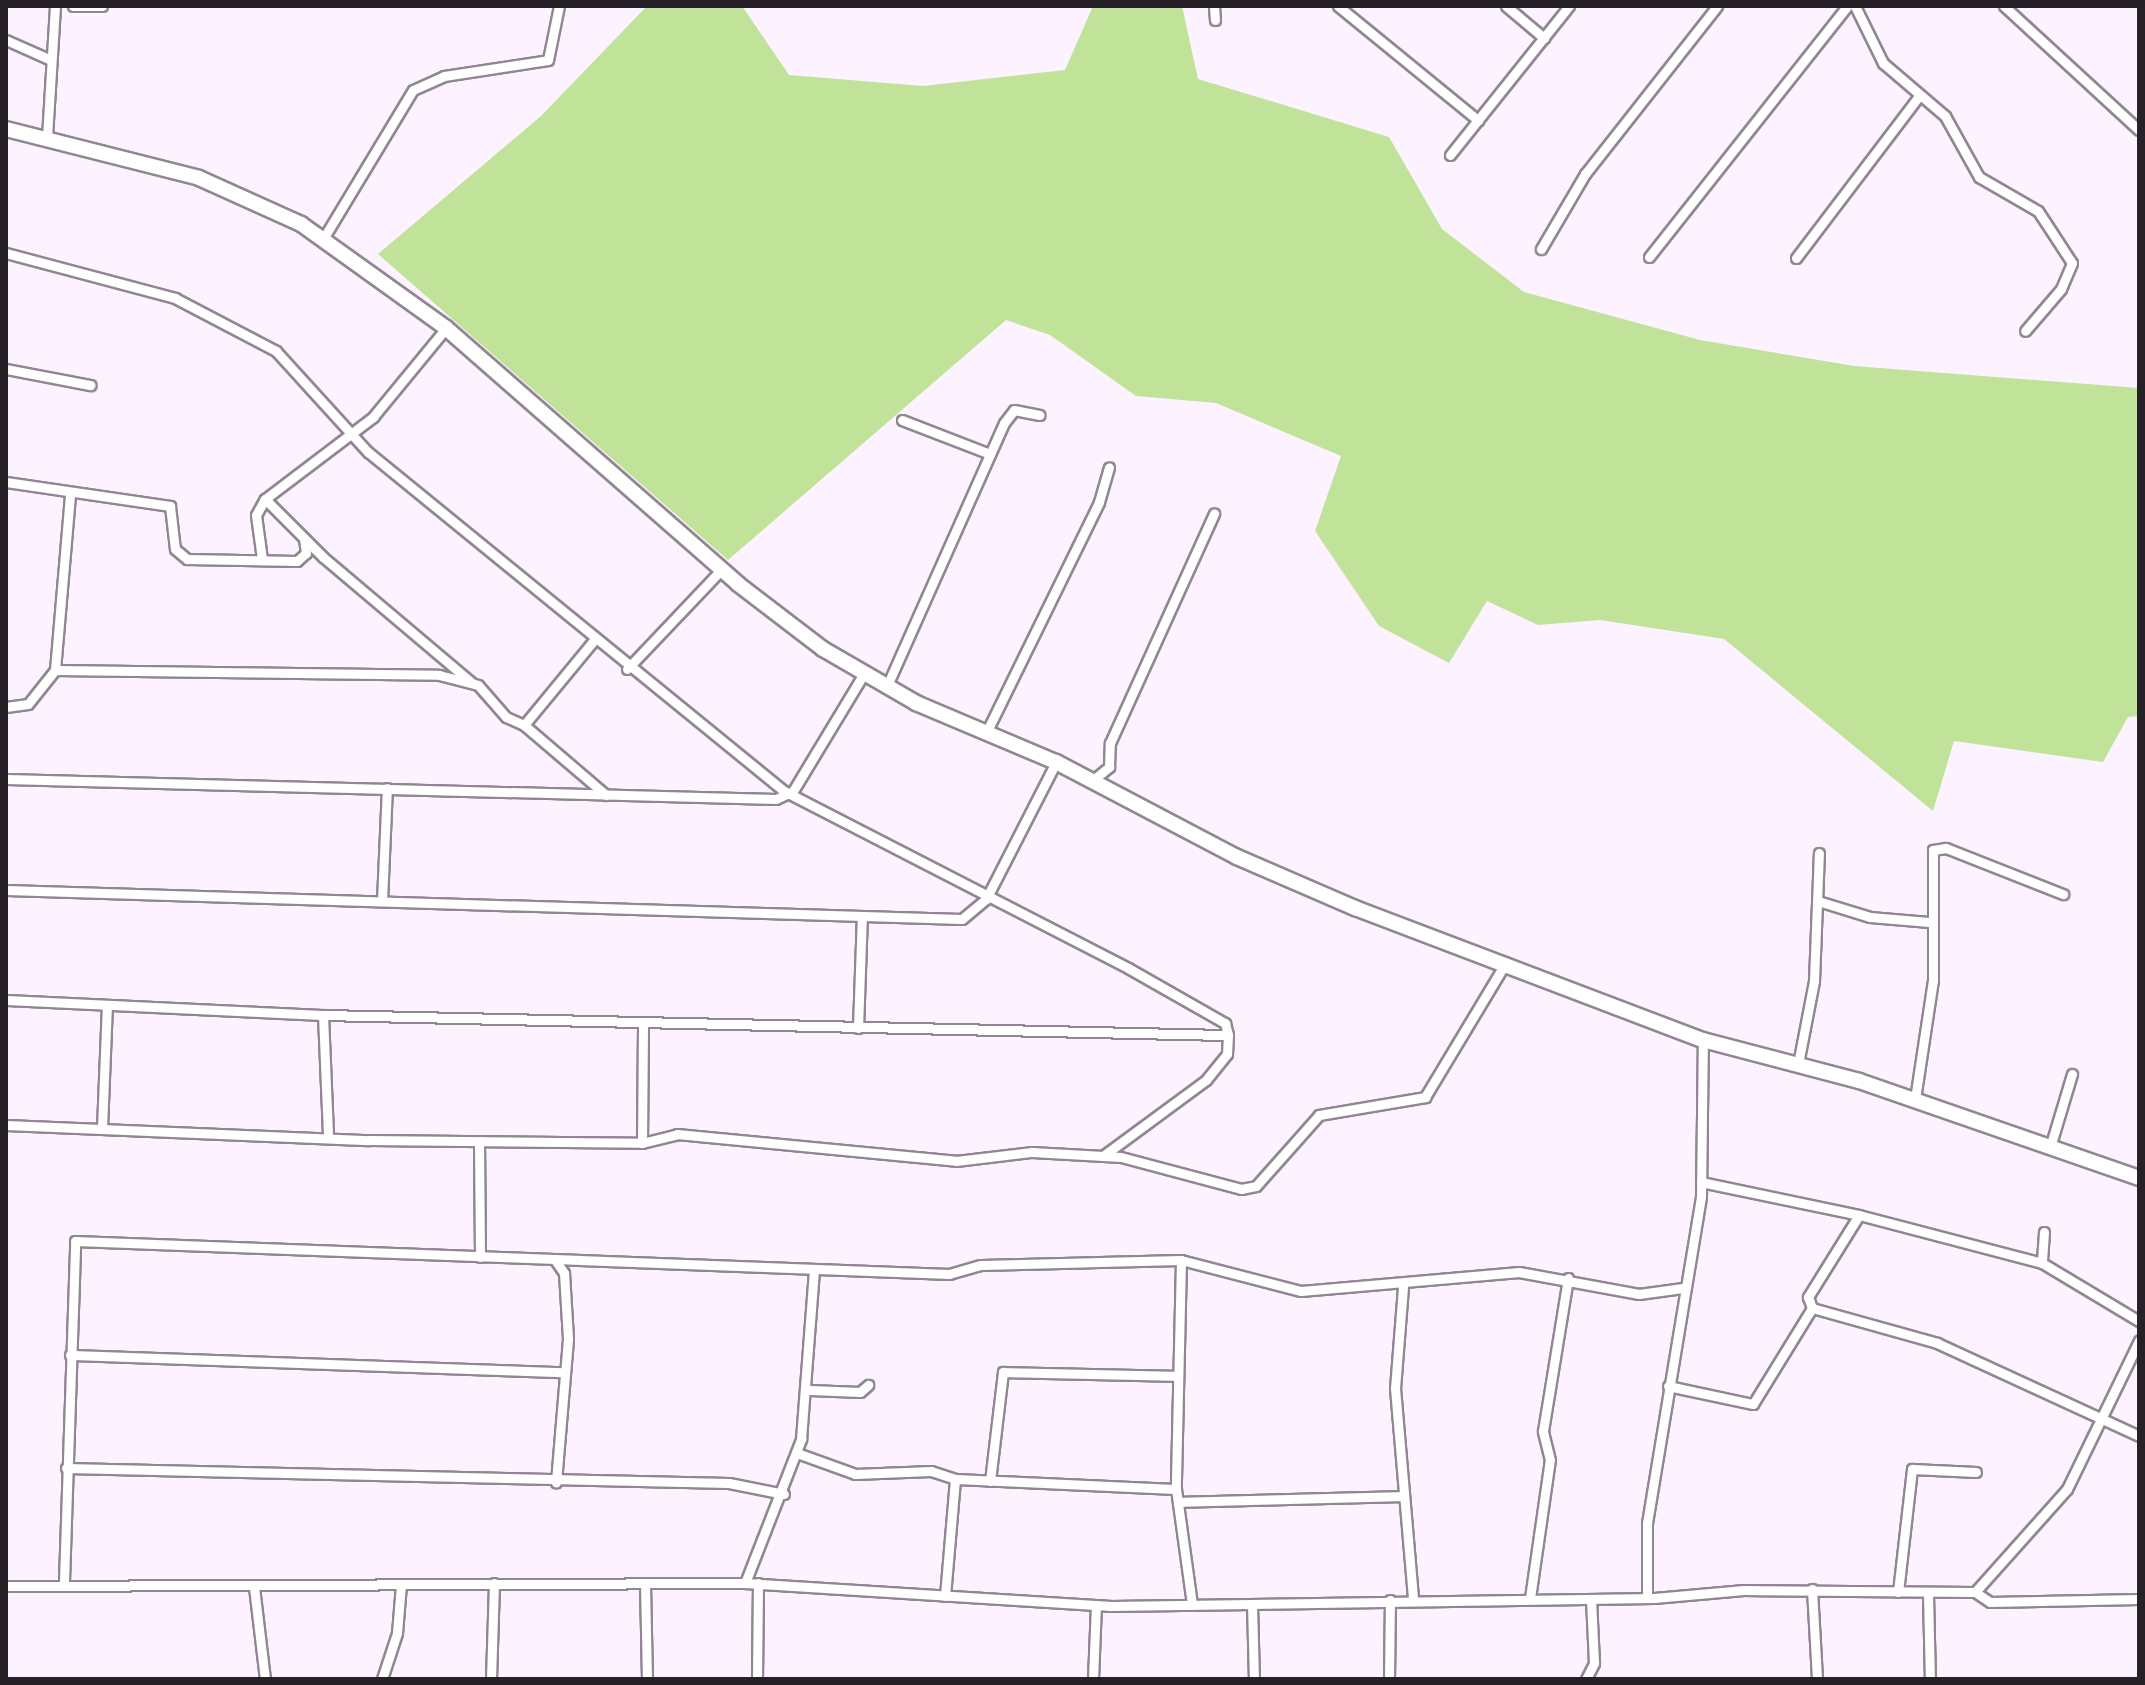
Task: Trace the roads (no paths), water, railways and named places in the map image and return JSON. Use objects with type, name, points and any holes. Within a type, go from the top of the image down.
[{"type":"street","points":[[47,137],[55,6]]},
{"type":"street","points":[[73,6],[102,6]]},
{"type":"street","points":[[323,239],[413,90],[444,76],[548,60],[551,21],[559,6]]},
{"type":"street","points":[[1214,6],[1215,20]]},
{"type":"street","points":[[1338,6],[1478,120]]},
{"type":"street","points":[[1506,6],[1544,38]]},
{"type":"street","points":[[1450,155],[1569,6]]},
{"type":"street","points":[[1541,249],[1585,174],[1717,6]]},
{"type":"street","points":[[1649,257],[1847,6]]},
{"type":"street","points":[[1855,6],[1883,63],[1918,97],[1945,116],[1979,177],[2038,211],[2072,263],[2061,289],[2025,331]]},
{"type":"street","points":[[2004,6],[2139,130]]},
{"type":"street","points":[[6,40],[51,60]]},
{"type":"street","points":[[1796,258],[1918,97]]},
{"type":"street","points":[[6,129],[47,137],[213,183],[323,239],[446,328],[721,570],[863,675],[886,688],[1056,762],[1316,893],[1508,960],[1703,1040],[1915,1099],[2051,1144],[2139,1178]]},
{"type":"street","points":[[6,253],[175,298],[276,351],[308,394],[352,429],[368,452],[739,759],[986,899],[1128,968],[1225,1023],[1227,1054],[1206,1080],[1103,1156]]},
{"type":"street","points":[[262,559],[256,515],[265,499],[388,401],[446,328]]},
{"type":"street","points":[[6,369],[90,385]]},
{"type":"street","points":[[886,688],[990,454],[1014,410],[1040,415]]},
{"type":"street","points":[[902,420],[990,454]]},
{"type":"street","points":[[986,733],[1099,502],[1109,467]]},
{"type":"street","points":[[6,482],[70,494],[170,506],[175,549],[187,559],[297,561],[306,553],[304,538]]},
{"type":"street","points":[[6,707],[28,704],[55,670],[70,494]]},
{"type":"street","points":[[265,499],[304,538],[446,663],[606,795]]},
{"type":"street","points":[[1093,780],[1109,767],[1116,730],[1214,514]]},
{"type":"street","points":[[627,669],[721,570]]},
{"type":"street","points":[[524,725],[594,640]]},
{"type":"street","points":[[439,675],[446,663]]},
{"type":"street","points":[[55,670],[439,675],[474,684]]},
{"type":"street","points":[[6,779],[776,799],[793,791],[863,675]]},
{"type":"street","points":[[6,890],[962,919],[986,899],[1056,762]]},
{"type":"street","points":[[382,901],[387,788]]},
{"type":"street","points":[[1915,1099],[1933,980],[1929,922],[1932,854],[1939,846],[2063,894]]},
{"type":"street","points":[[1798,1064],[1818,901],[1819,853]]},
{"type":"street","points":[[1818,901],[1870,917],[1929,922]]},
{"type":"street","points":[[858,1028],[862,916]]},
{"type":"street","points":[[6,1125],[328,1133],[479,1141],[642,1143],[677,1134],[956,1161],[1032,1152],[1103,1156],[1236,1190],[1256,1186],[1319,1115],[1425,1097],[1508,960]]},
{"type":"street","points":[[6,1000],[323,1015],[1228,1035]]},
{"type":"street","points":[[102,1128],[107,1005]]},
{"type":"street","points":[[323,1015],[328,1133]]},
{"type":"street","points":[[642,1143],[643,1024]]},
{"type":"street","points":[[1647,1598],[1647,1523],[1668,1386],[1681,1341],[1683,1288],[1701,1182],[1703,1040]]},
{"type":"street","points":[[2051,1144],[2072,1074]]},
{"type":"street","points":[[479,1141],[480,1257]]},
{"type":"street","points":[[1701,1182],[1859,1215],[2042,1263],[2139,1321]]},
{"type":"street","points":[[1812,1308],[1808,1297],[1859,1215]]},
{"type":"street","points":[[2042,1263],[2044,1232]]},
{"type":"street","points":[[64,1581],[75,1241],[949,1274],[981,1265],[1181,1260],[1301,1291],[1403,1287],[1471,1273],[1568,1278],[1639,1294],[1683,1288]]},
{"type":"street","points":[[555,1260],[564,1273],[565,1372],[556,1483]]},
{"type":"street","points":[[1181,1260],[1176,1489],[1192,1605]]},
{"type":"street","points":[[745,1583],[784,1494],[797,1453],[810,1390],[814,1271]]},
{"type":"street","points":[[1530,1598],[1550,1460],[1542,1440],[1568,1278]]},
{"type":"street","points":[[1403,1287],[1395,1388],[1401,1496],[1413,1599]]},
{"type":"street","points":[[1668,1386],[1753,1404],[1812,1308]]},
{"type":"street","points":[[1812,1308],[1937,1343],[2102,1413],[2139,1436]]},
{"type":"street","points":[[6,1586],[64,1581],[254,1587],[758,1583],[1096,1605],[1647,1598],[1812,1589],[1928,1594],[1975,1592],[1987,1583],[2061,1498],[2139,1341]]},
{"type":"street","points":[[70,1355],[565,1372]]},
{"type":"street","points":[[990,1481],[1003,1372],[1178,1376]]},
{"type":"street","points":[[810,1390],[860,1392],[868,1385]]},
{"type":"street","points":[[797,1453],[855,1474],[931,1471],[955,1479],[1176,1489]]},
{"type":"street","points":[[66,1468],[556,1483],[729,1483],[784,1494]]},
{"type":"street","points":[[1898,1592],[1912,1469],[1976,1472]]},
{"type":"street","points":[[945,1596],[955,1479]]},
{"type":"street","points":[[1178,1502],[1401,1496]]},
{"type":"street","points":[[491,1679],[494,1583]]},
{"type":"street","points":[[757,1679],[758,1583]]},
{"type":"street","points":[[1987,1583],[1990,1602]]},
{"type":"street","points":[[382,1679],[397,1633],[401,1584]]},
{"type":"street","points":[[645,1584],[647,1679]]},
{"type":"street","points":[[254,1587],[265,1679]]},
{"type":"street","points":[[1812,1589],[1817,1679]]},
{"type":"street","points":[[1975,1592],[1990,1602],[2139,1599]]},
{"type":"street","points":[[1928,1594],[1930,1679]]},
{"type":"street","points":[[1586,1679],[1594,1663],[1591,1599]]},
{"type":"street","points":[[1389,1679],[1390,1600]]},
{"type":"street","points":[[1252,1604],[1254,1679]]},
{"type":"street","points":[[1093,1679],[1096,1605]]}]
